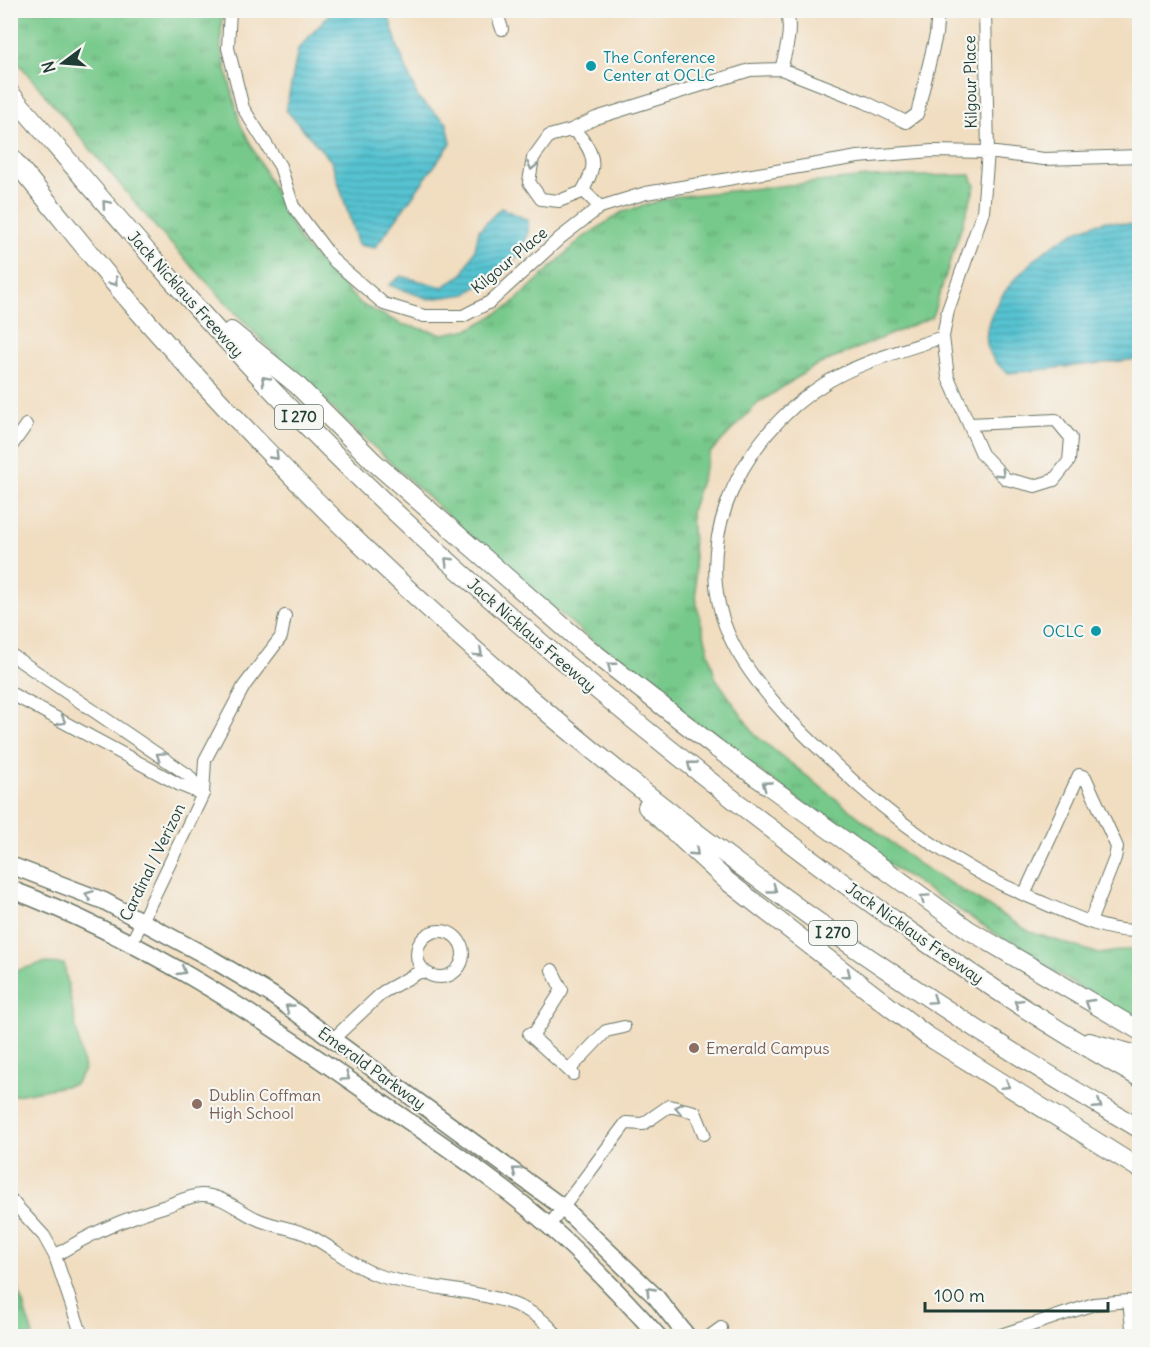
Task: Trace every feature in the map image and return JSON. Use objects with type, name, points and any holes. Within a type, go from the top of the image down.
[{"type":"highway","name":"Jack Nicklaus Freeway","points":[[10,93],[188,297],[303,421],[458,570],[619,709],[799,851],[951,961],[1140,1078]]},
{"type":"highway","name":"I 270","points":[[10,156],[120,291],[198,377],[357,540],[545,711],[696,832],[839,938],[970,1025],[1140,1129]]},
{"type":"highway","points":[[188,297],[296,384],[374,462],[588,648],[716,748],[969,930],[1140,1031]]},
{"type":"highway","points":[[545,711],[727,881],[926,1035],[1140,1169]]},
{"type":"highway","points":[[1073,1038],[1140,1056]]},
{"type":"main road","name":"Emerald Parkway","points":[[10,865],[104,901],[142,920],[272,995],[562,1206],[656,1297],[687,1336]]},
{"type":"main road","name":"Emerald Parkway","points":[[10,889],[71,912],[172,965],[270,1025],[420,1129],[549,1226],[607,1280],[658,1336]]},
{"type":"street","name":"Kilgour Place","points":[[230,10],[228,48],[243,108],[280,166],[293,206],[334,261],[384,304],[424,316],[463,316],[490,302],[560,238],[600,207],[646,193],[858,157],[932,151],[988,152],[1044,159],[1140,156]]},
{"type":"street","points":[[496,10],[502,29]]},
{"type":"street","points":[[781,69],[788,44],[789,18],[786,10]]},
{"type":"street","points":[[571,130],[578,134],[593,155],[593,172],[583,189],[559,201],[541,199],[529,182],[533,158],[549,136],[571,130],[596,118],[750,70],[781,69],[865,102],[906,122],[917,114],[936,35],[938,10]]},
{"type":"street","name":"Kilgour Place","points":[[970,424],[1056,420],[1071,438],[1069,461],[1054,480],[1035,486],[1006,479],[982,454],[948,377],[943,337],[948,310],[982,212],[988,152],[985,10]]},
{"type":"street","points":[[583,189],[600,207]]},
{"type":"street","points":[[943,337],[881,358],[829,381],[790,408],[762,437],[734,482],[721,516],[716,570],[723,618],[741,659],[783,715],[850,778],[914,831],[990,879],[1024,895],[1090,922],[1130,931],[1140,930]]},
{"type":"street","points":[[10,448],[26,425]]},
{"type":"street","points":[[203,794],[205,760],[244,686],[281,637],[285,616]]},
{"type":"street","points":[[10,654],[188,775],[203,794]]},
{"type":"street","points":[[10,693],[180,785],[203,794]]},
{"type":"street","points":[[1024,895],[1079,775],[1085,777],[1117,847],[1115,858],[1090,922]]},
{"type":"street","name":"Cardinal / Verizon","points":[[131,944],[203,794]]},
{"type":"street","points":[[333,1039],[383,992],[423,970]]},
{"type":"street","points":[[552,970],[562,990],[530,1036],[571,1072],[606,1030],[624,1027]]},
{"type":"street","points":[[549,1226],[626,1123],[643,1124],[669,1106],[696,1112],[704,1134]]},
{"type":"street","points":[[55,1256],[79,1240],[116,1222],[189,1198],[211,1196],[265,1223],[286,1226],[310,1236],[363,1270],[376,1275],[417,1287],[495,1296],[541,1320],[557,1336]]},
{"type":"street","points":[[10,1199],[44,1236],[55,1256],[82,1336]]},
{"type":"street","points":[[998,1336],[1094,1304],[1129,1301],[1133,1336]]},
{"type":"street","points":[[710,1336],[721,1328]]},
{"type":"green space","points":[[11,11],[222,11],[221,49],[240,123],[301,243],[361,304],[401,324],[443,334],[470,329],[510,306],[581,239],[622,212],[672,197],[867,177],[971,175],[975,186],[932,317],[813,367],[757,404],[710,453],[691,511],[697,606],[715,677],[755,735],[917,863],[1030,932],[1099,954],[1139,948],[1139,1023],[1069,981],[863,848],[655,693],[495,559],[279,359],[159,231],[11,54]]},
{"type":"green space","points":[[43,963],[64,964],[84,1070],[75,1084],[11,1096],[11,972]]},
{"type":"green space","points":[[11,1266],[33,1336],[11,1336]]},
{"type":"water","points":[[332,11],[387,11],[418,98],[447,123],[451,143],[375,248],[358,245],[332,162],[286,110],[298,49]]},
{"type":"water","points":[[501,208],[528,220],[528,235],[518,256],[467,294],[429,299],[389,285],[401,276],[443,287],[463,274],[475,249],[479,230]]},
{"type":"water","points":[[1107,221],[1139,226],[1139,359],[1009,373],[993,358],[987,341],[989,323],[997,304],[1010,286],[1041,254],[1074,232]]},
{"type":"place","name":"The Conference Center at OCLC","points":[[591,66]]},
{"type":"place","name":"OCLC","points":[[1096,631]]},
{"type":"place","name":"Emerald Campus","points":[[694,1048]]},
{"type":"place","name":"Dublin Coffman High School","points":[[197,1104]]}]
